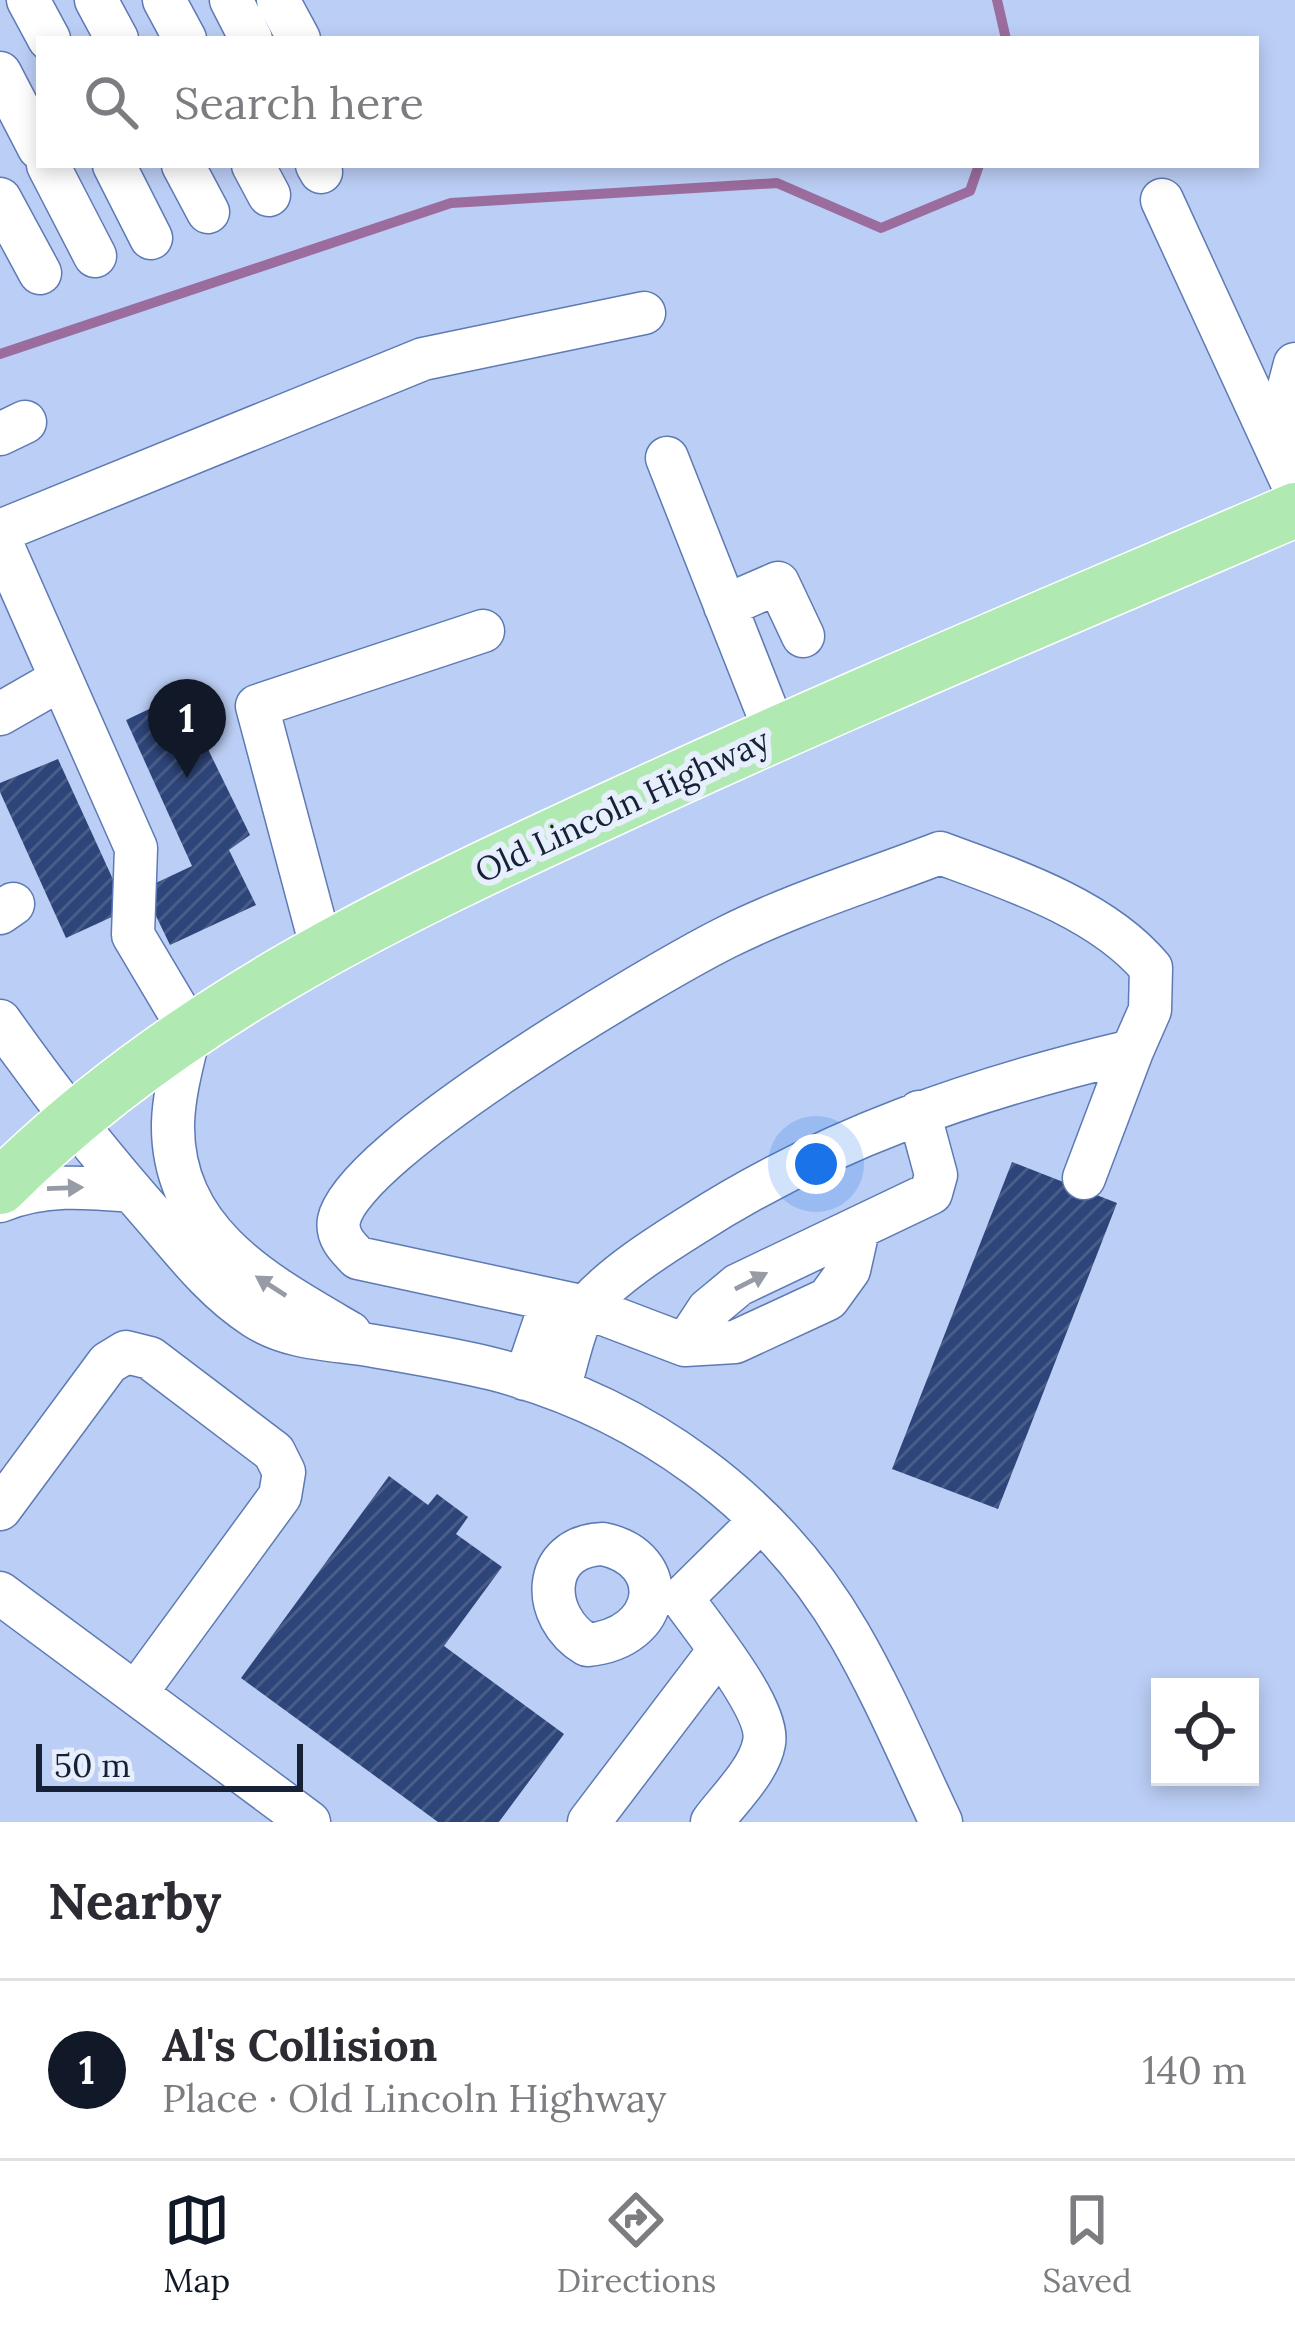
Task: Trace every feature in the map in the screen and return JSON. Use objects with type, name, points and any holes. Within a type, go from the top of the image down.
[{"type":"main road","name":"Old Lincoln Highway","points":[[0,1187],[135,1067],[322,950],[489,866],[776,734],[1295,510]]},
{"type":"lane","points":[[28,0],[47,36]]},
{"type":"lane","points":[[96,0],[115,36]]},
{"type":"lane","points":[[164,0],[183,36]]},
{"type":"lane","points":[[231,0],[249,36]]},
{"type":"lane","points":[[278,0],[297,36]]},
{"type":"lane","points":[[0,73],[36,142]]},
{"type":"lane","points":[[50,168],[95,256]]},
{"type":"lane","points":[[116,168],[151,238]]},
{"type":"lane","points":[[186,168],[208,212]]},
{"type":"lane","points":[[0,199],[40,273]]},
{"type":"lane","points":[[1162,200],[1295,488]]},
{"type":"lane","points":[[0,531],[423,359],[644,313]]},
{"type":"lane","points":[[1274,443],[1295,364]]},
{"type":"lane","points":[[667,458],[776,734]]},
{"type":"lane","points":[[0,540],[136,848],[134,935],[190,1030],[173,1120],[174,1150],[188,1200],[202,1222],[249,1271],[372,1346]]},
{"type":"lane","points":[[725,606],[778,583],[803,635]]},
{"type":"lane","points":[[322,950],[257,706],[483,632]]},
{"type":"lane","points":[[0,714],[61,679]]},
{"type":"lane","points":[[919,1112],[936,1175],[931,1193],[858,1230],[849,1270],[828,1299],[735,1342],[685,1345],[569,1304],[358,1258],[342,1242],[337,1224],[346,1200],[412,1136],[530,1052],[728,937],[940,853],[1033,887],[1133,947],[1151,968],[1150,1010],[1084,1178]]},
{"type":"lane","points":[[0,1022],[70,1120],[202,1271],[255,1317],[286,1333],[372,1346],[542,1384],[644,1430],[692,1462],[760,1520],[815,1582],[849,1633],[940,1822]]},
{"type":"lane","points":[[542,1384],[569,1304],[748,1189],[919,1112],[1022,1077],[1132,1051]]},
{"type":"lane","points":[[0,1201],[56,1186],[132,1191]]},
{"type":"lane","points":[[0,1509],[109,1364],[126,1352],[150,1358],[274,1452],[284,1472],[280,1496],[136,1694]]},
{"type":"lane","points":[[712,1822],[765,1742],[761,1717],[718,1652],[666,1591],[760,1520]]},
{"type":"lane","points":[[0,1593],[309,1822]]},
{"type":"lane","points":[[589,1822],[718,1652]]},
{"type":"building","points":[[181,694],[250,835],[229,850],[256,905],[170,945],[143,889],[192,866],[126,720]]},
{"type":"building","points":[[58,759],[127,910],[66,938],[0,792],[0,783]]},
{"type":"building","points":[[1012,1162],[1117,1203],[998,1509],[892,1469]]},
{"type":"building","points":[[389,1476],[428,1505],[437,1494],[468,1517],[456,1534],[502,1567],[444,1646],[564,1734],[499,1822],[438,1822],[241,1678]]},
{"type":"waterway","points":[[997,0],[1005,36]]},
{"type":"waterway","points":[[0,354],[451,203],[777,183],[881,228],[970,191],[978,168]]},
{"type":"place","name":"Al's Collision","points":[[187,778]]}]
